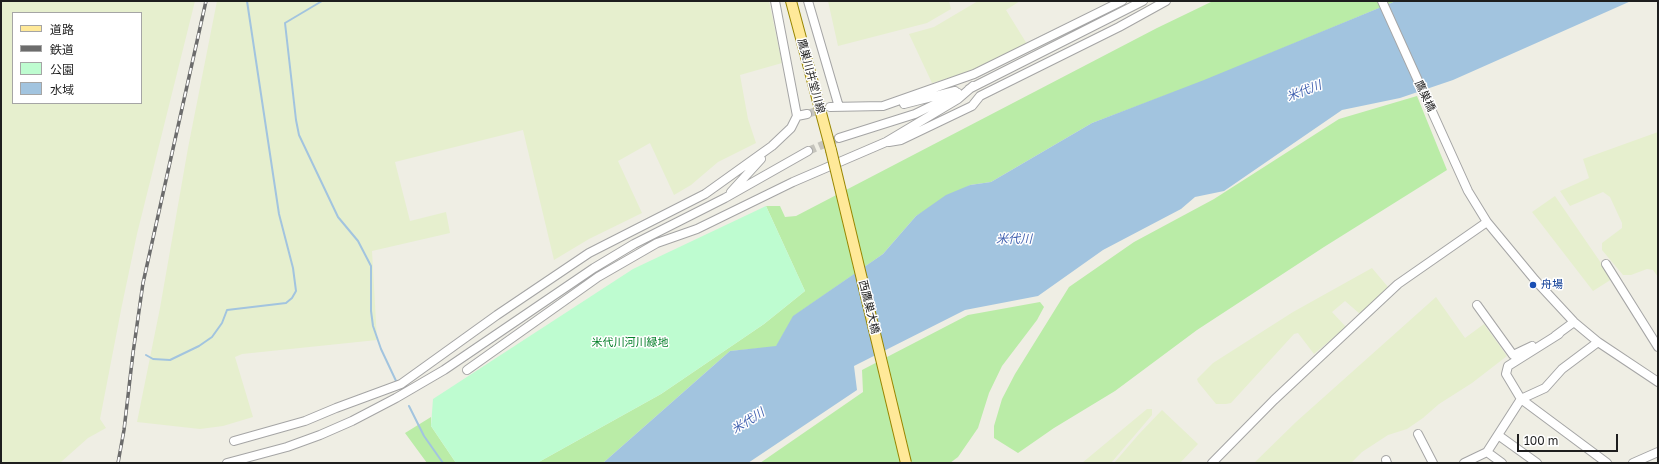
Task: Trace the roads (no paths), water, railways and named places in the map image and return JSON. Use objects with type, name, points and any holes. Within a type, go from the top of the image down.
[{"type":"main road","name":"鷹巣川井堂川線","points":[[791,1],[831,150]]},
{"type":"main road","name":"西鷹巣大橋","points":[[831,150],[906,463]]},
{"type":"street","points":[[725,198],[772,146],[791,128],[797,116],[775,1]]},
{"type":"street","points":[[808,1],[839,107]]},
{"type":"street","points":[[883,106],[974,74],[1122,1]]},
{"type":"street","points":[[839,138],[914,114],[1143,1]]},
{"type":"street","points":[[886,142],[901,140],[972,106],[980,96],[1119,27],[1166,1]]},
{"type":"street","name":"鷹巣橋","points":[[1382,1],[1468,191],[1487,222],[1535,280],[1574,322],[1598,342],[1658,382]]},
{"type":"street","points":[[830,107],[896,106],[973,86]]},
{"type":"street","points":[[467,370],[598,277],[657,243],[697,229],[793,182],[886,142],[958,99],[973,86]]},
{"type":"street","points":[[797,116],[807,114]]},
{"type":"street","points":[[234,441],[305,421],[397,386],[588,253],[705,194],[772,146]]},
{"type":"street","points":[[227,463],[274,451],[352,421],[444,370],[588,272],[634,244],[725,198],[808,151]]},
{"type":"street","points":[[1212,463],[1279,395],[1398,284],[1487,222]]},
{"type":"street","points":[[1606,264],[1658,347]]},
{"type":"street","points":[[1477,306],[1513,355],[1559,334]]},
{"type":"street","points":[[1574,322],[1559,334],[1508,366],[1506,374],[1521,399],[1607,463]]},
{"type":"street","points":[[1464,463],[1487,452],[1521,399],[1545,388],[1562,369],[1598,342]]},
{"type":"street","points":[[1418,434],[1433,463]]},
{"type":"street","points":[[1498,435],[1537,463]]},
{"type":"street","points":[[1487,452],[1502,463]]},
{"type":"street","points":[[1633,463],[1658,452]]},
{"type":"water","name":"米代川","points":[[1396,1],[1631,1],[1453,80],[1400,98],[1342,110],[1224,191],[1195,197],[1181,209],[1103,250],[1038,296],[965,310],[854,366],[857,390],[748,463],[603,463],[730,351],[776,346],[793,316],[883,254],[916,216],[946,195],[970,185],[991,182],[1092,123],[1204,80]]},
{"type":"waterway","points":[[146,355],[153,359],[170,360],[199,346],[212,337],[222,323],[227,310],[286,303],[292,298],[296,291],[293,268],[279,214],[247,1]]},
{"type":"waterway","points":[[322,1],[285,23],[296,120],[299,135],[338,217],[358,241],[371,266],[371,311],[373,326],[381,349],[397,383]]},
{"type":"waterway","points":[[409,406],[424,436],[443,463]]},
{"type":"tunnel","points":[[807,114],[826,108]]},
{"type":"tunnel","points":[[808,151],[839,138]]},
{"type":"railway","points":[[118,463],[124,430],[143,283],[206,1]]},
{"type":"place","name":"舟場","points":[[1533,285]]},
{"type":"park label","name":"米代川河川緑地","points":[[630,343]]}]
